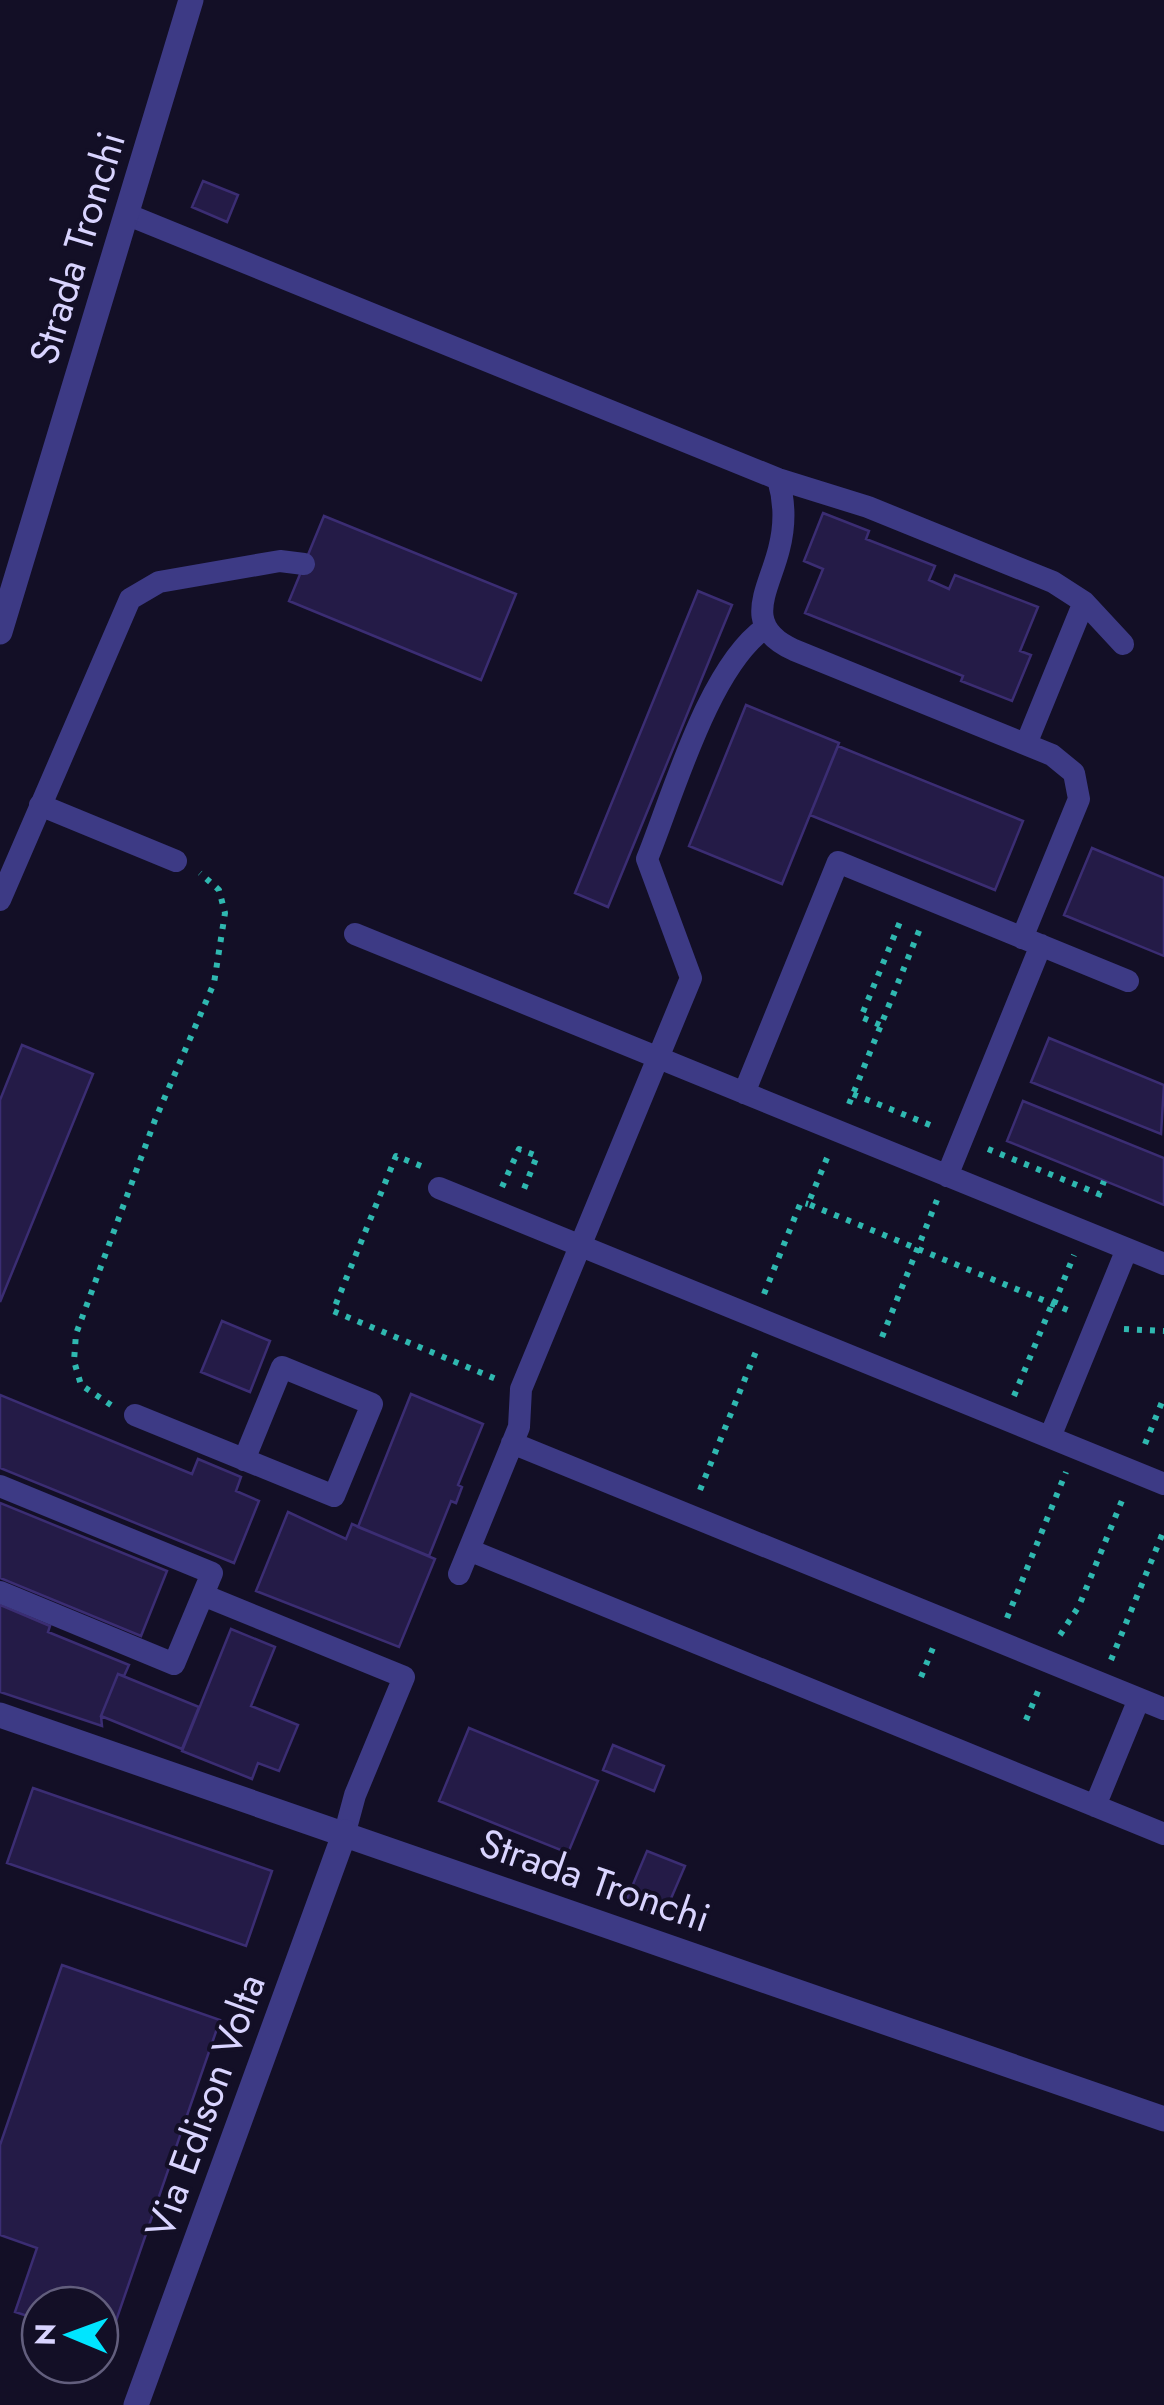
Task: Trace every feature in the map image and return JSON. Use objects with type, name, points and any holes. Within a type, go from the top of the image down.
[{"type":"street","name":"Strada Tronchi","points":[[0,632],[191,0]]},
{"type":"street","name":"Strada Tronchi","points":[[0,1715],[346,1832],[1164,2120]]},
{"type":"street","name":"Via Edison Volta","points":[[136,2405],[346,1832]]},
{"type":"lane","points":[[126,214],[778,479],[902,521],[1053,582],[1084,602],[1124,644]]},
{"type":"lane","points":[[778,479],[784,518],[763,601],[765,628],[794,650],[1060,759],[1074,773],[1080,791],[1032,942],[947,1176]]},
{"type":"lane","points":[[0,900],[119,617],[136,593],[168,580],[280,561],[304,564]]},
{"type":"lane","points":[[1026,744],[1084,602]]},
{"type":"lane","points":[[459,1574],[520,1422],[521,1389],[692,978],[647,859],[724,673],[746,643],[765,628]]},
{"type":"lane","points":[[40,805],[176,861]]},
{"type":"lane","points":[[744,1092],[838,862],[1128,981]]},
{"type":"lane","points":[[356,934],[1164,1264]]},
{"type":"lane","points":[[435,1179],[580,1246],[870,1364],[1052,1430],[1076,1448],[1164,1484]]},
{"type":"lane","points":[[1052,1430],[1127,1249]]},
{"type":"lane","points":[[136,1416],[244,1460],[334,1496],[372,1404],[282,1367],[244,1460]]},
{"type":"lane","points":[[512,1443],[1164,1708]]},
{"type":"lane","points":[[0,1486],[212,1573],[174,1664],[0,1592]]},
{"type":"lane","points":[[468,1550],[1164,1834]]},
{"type":"lane","points":[[203,1594],[404,1677],[356,1795],[346,1832]]},
{"type":"lane","points":[[1095,1806],[1140,1699]]},
{"type":"path","points":[[136,1416],[81,1385],[74,1351],[86,1298],[166,1094],[206,1005],[219,962],[225,913],[219,890],[201,873],[176,861]]},
{"type":"path","points":[[880,1025],[861,1017],[912,892]]},
{"type":"path","points":[[498,1197],[519,1149],[538,1156],[517,1205]]},
{"type":"path","points":[[435,1179],[396,1156],[332,1312],[521,1389]]},
{"type":"path","points":[[870,1364],[947,1176]]},
{"type":"path","points":[[690,1515],[773,1309],[760,1304],[802,1202],[808,1204]]},
{"type":"path","points":[[1052,1304],[1010,1406],[1052,1430]]},
{"type":"path","points":[[1026,1720],[1064,1624],[1079,1606],[1164,1397]]},
{"type":"path","points":[[1002,1628],[1076,1448]]},
{"type":"path","points":[[1107,1670],[1164,1530]]},
{"type":"path","points":[[922,1678],[939,1632]]},
{"type":"building","points":[[203,181],[238,195],[227,222],[192,207]]},
{"type":"building","points":[[823,513],[869,531],[866,539],[935,566],[929,580],[949,589],[955,575],[1038,607],[1020,651],[1031,655],[1012,701],[961,681],[963,676],[805,613],[823,569],[804,561]]},
{"type":"building","points":[[324,516],[516,594],[481,680],[289,601]]},
{"type":"building","points":[[698,591],[732,605],[608,907],[575,893]]},
{"type":"building","points":[[746,705],[839,743],[782,884],[689,846]]},
{"type":"building","points":[[838,746],[1023,821],[995,890],[810,815]]},
{"type":"building","points":[[1092,848],[1164,878],[1164,956],[1064,915]]},
{"type":"building","points":[[1049,1038],[1164,1085],[1161,1134],[1031,1082]]},
{"type":"building","points":[[22,1045],[93,1074],[0,1302],[0,1100]]},
{"type":"building","points":[[1023,1101],[1164,1158],[1164,1205],[1007,1141]]},
{"type":"building","points":[[222,1321],[270,1341],[250,1392],[201,1372]]},
{"type":"building","points":[[411,1394],[483,1424],[458,1485],[462,1487],[456,1503],[451,1501],[429,1556],[358,1527]]},
{"type":"building","points":[[0,1395],[192,1474],[198,1459],[241,1477],[236,1491],[259,1501],[234,1563],[0,1468]]},
{"type":"building","points":[[0,1503],[167,1571],[141,1636],[0,1578]]},
{"type":"building","points":[[288,1512],[346,1539],[352,1524],[435,1559],[399,1647],[256,1591]]},
{"type":"building","points":[[0,1605],[50,1626],[48,1632],[129,1665],[124,1676],[118,1674],[101,1716],[102,1726],[0,1692]]},
{"type":"building","points":[[231,1629],[275,1647],[251,1706],[298,1725],[279,1771],[258,1763],[252,1779],[182,1751]]},
{"type":"building","points":[[118,1674],[199,1707],[182,1749],[101,1716]]},
{"type":"building","points":[[469,1728],[598,1781],[568,1853],[439,1801]]},
{"type":"building","points":[[613,1745],[664,1766],[654,1791],[603,1770]]},
{"type":"building","points":[[33,1788],[272,1871],[246,1946],[7,1863]]},
{"type":"building","points":[[647,1851],[685,1866],[663,1917],[626,1901]]},
{"type":"building","points":[[62,1965],[220,2020],[120,2309],[120,2285],[24,2285],[37,2248],[0,2235],[0,2145]]}]
